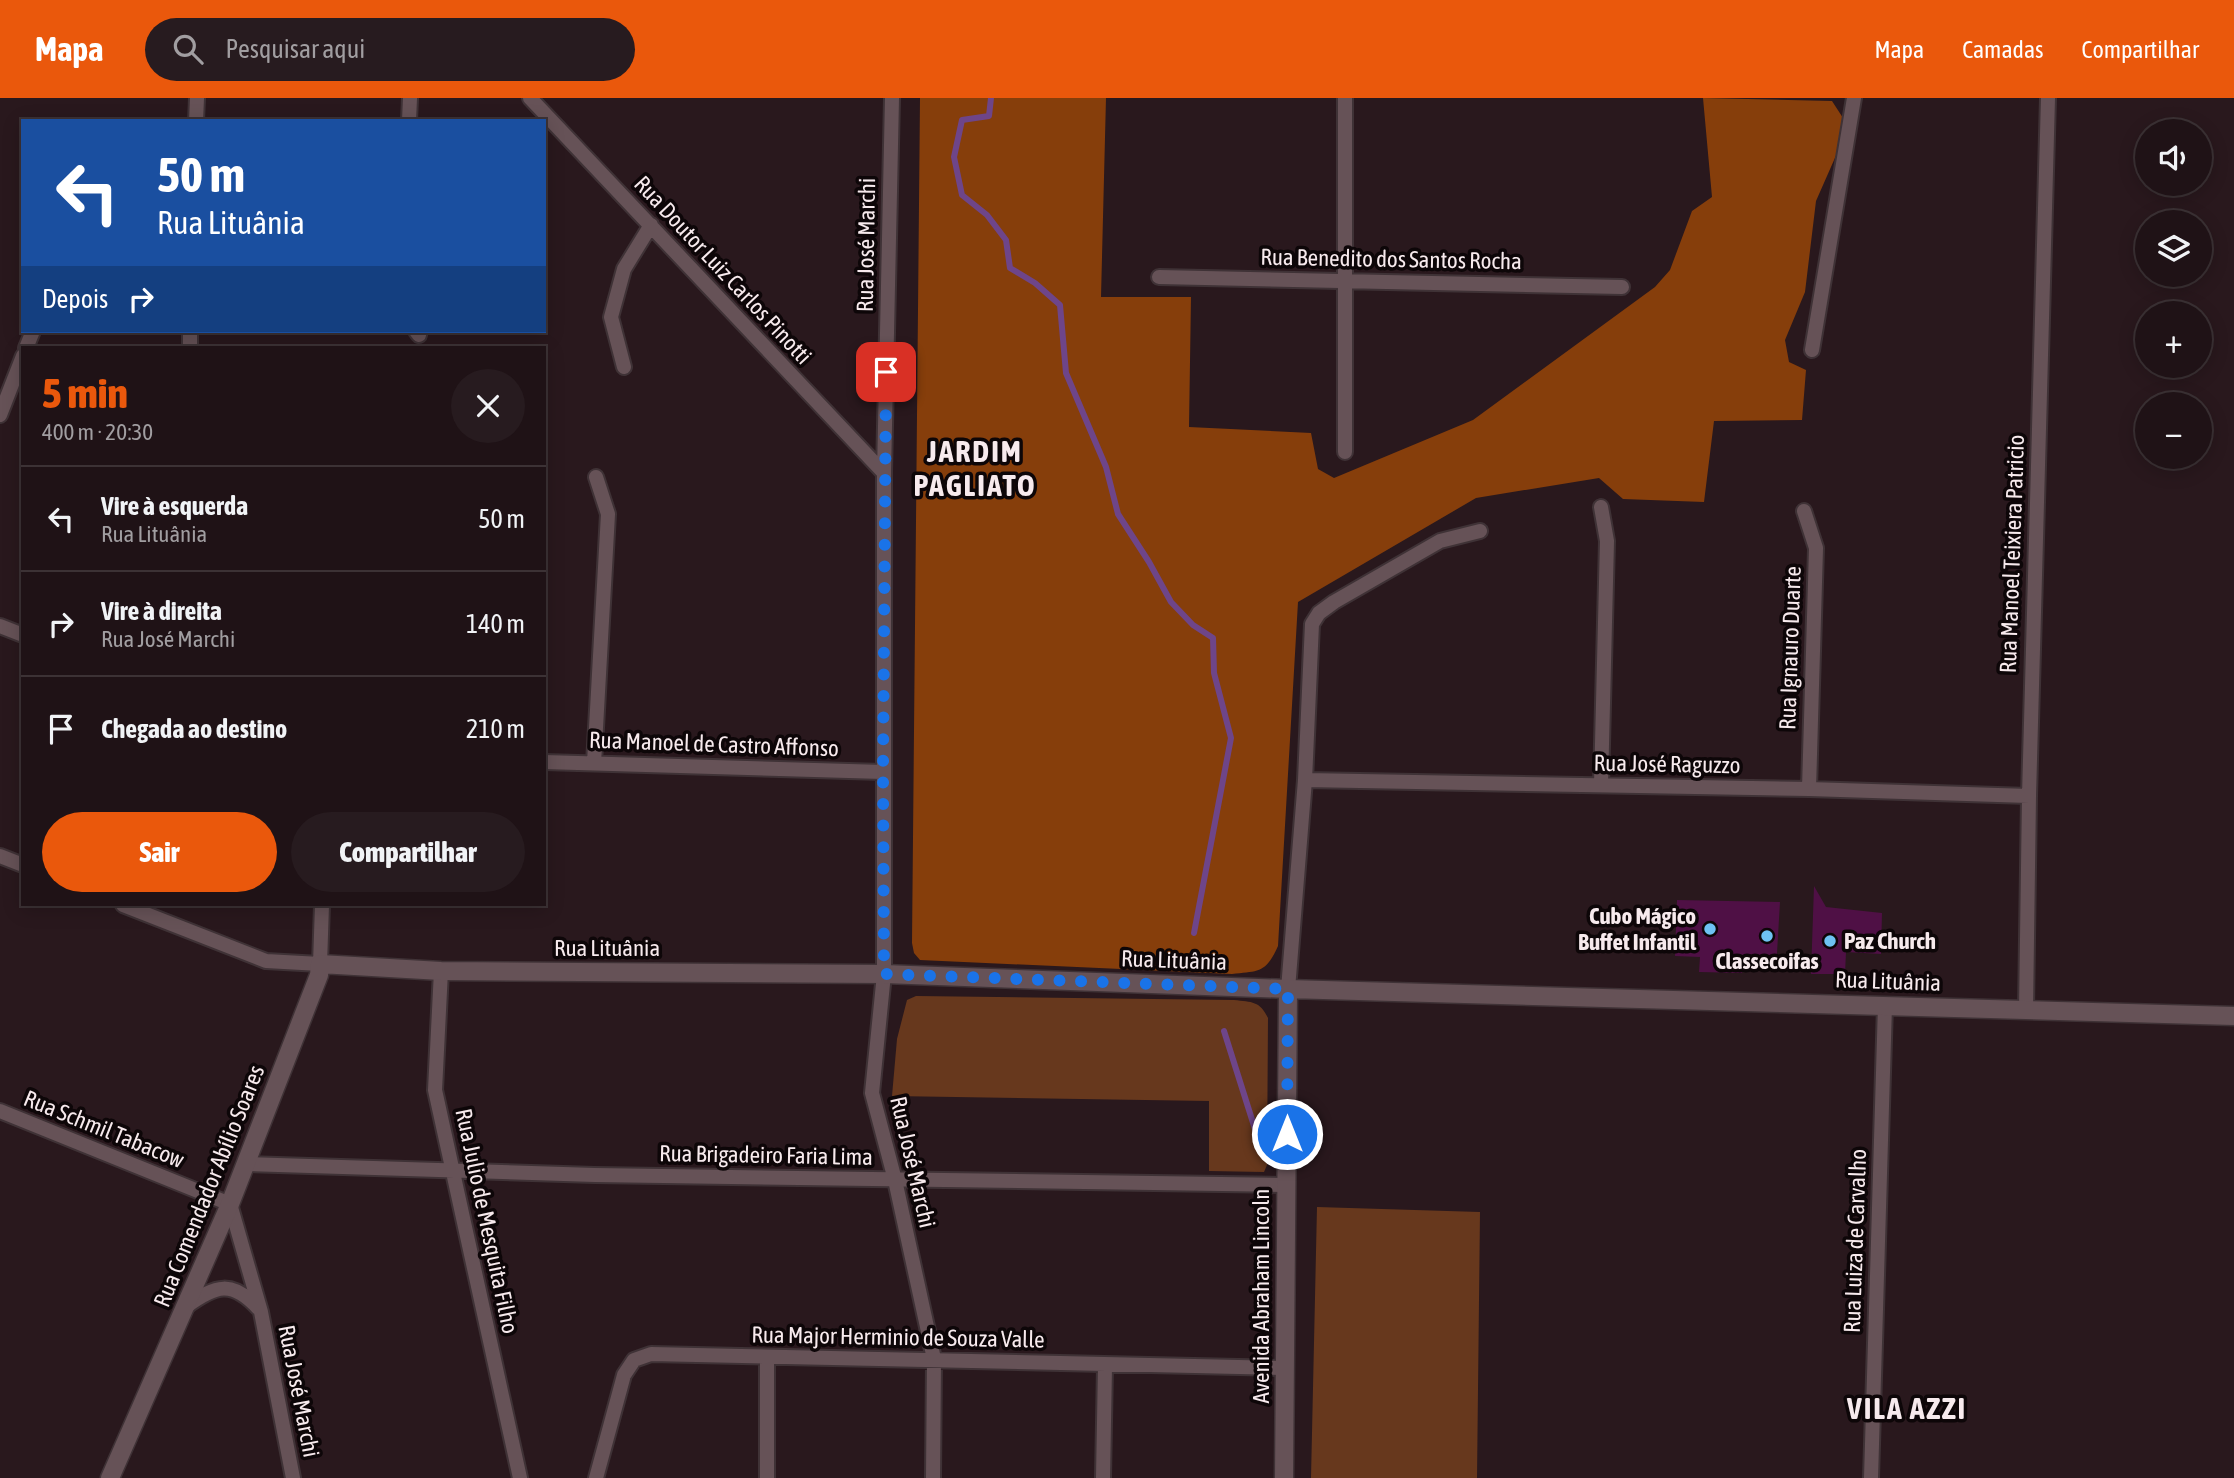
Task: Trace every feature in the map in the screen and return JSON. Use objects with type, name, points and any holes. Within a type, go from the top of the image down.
[{"type":"street","points":[[196,119],[197,98]]},
{"type":"street","points":[[409,119],[410,98]]},
{"type":"street","name":"Rua Doutor Luiz Carlos Pinotti","points":[[530,98],[884,473]]},
{"type":"street","name":"Rua José Marchi","points":[[892,98],[884,473],[884,974],[872,1093],[895,1180],[934,1359],[933,1478]]},
{"type":"street","points":[[1345,98],[1345,452]]},
{"type":"street","points":[[1812,350],[1854,98]]},
{"type":"street","name":"Rua Manoel Teixiera Patricio","points":[[2026,1010],[2029,796],[2048,98]]},
{"type":"street","points":[[624,367],[611,317],[624,269],[651,225]]},
{"type":"street","name":"Rua Benedito dos Santos Rocha","points":[[1159,277],[1622,287]]},
{"type":"street","points":[[0,415],[21,361]]},
{"type":"street","points":[[594,763],[608,514],[596,477]]},
{"type":"street","points":[[1601,507],[1607,541],[1601,785]]},
{"type":"street","name":"Rua Ignauro Duarte","points":[[1804,511],[1816,548],[1809,789]]},
{"type":"street","points":[[1288,989],[1305,780],[1312,624],[1319,613],[1334,602],[1440,541],[1480,531]]},
{"type":"street","points":[[0,626],[21,634]]},
{"type":"street","name":"Rua Manoel de Castro Affonso","points":[[546,762],[883,772]]},
{"type":"street","name":"Rua José Raguzzo","points":[[1305,780],[1809,789],[2029,796]]},
{"type":"street","points":[[0,856],[21,864]]},
{"type":"street","name":"Rua Lituânia","points":[[126,906],[266,961],[441,971],[884,974],[1288,989],[2234,1016]]},
{"type":"street","name":"Rua Comendador Abílio Soares","points":[[110,1478],[230,1204],[319,975],[322,906]]},
{"type":"street","name":"Rua Julio de Mesquita Filho","points":[[441,971],[435,1090],[520,1478]]},
{"type":"street","name":"Avenida Abraham Lincoln","points":[[1284,1478],[1288,989]]},
{"type":"street","name":"Rua Luiza de Carvalho","points":[[1871,1478],[1885,1005]]},
{"type":"street","name":"Rua Schmil Tabacow","points":[[0,1111],[230,1204]]},
{"type":"street","name":"Rua Brigadeiro Faria Lima","points":[[245,1164],[452,1172],[1286,1185]]},
{"type":"street","name":"Rua José Marchi","points":[[230,1204],[261,1312],[293,1478]]},
{"type":"street","name":"Rua José Marchi","points":[[187,1306],[207,1291],[229,1288],[245,1294],[261,1312]]},
{"type":"street","name":"Rua Major Herminio de Souza Valle","points":[[596,1478],[625,1375],[634,1360],[650,1354],[1286,1368]]},
{"type":"street","points":[[767,1357],[767,1478]]},
{"type":"street","points":[[1103,1478],[1105,1366]]},
{"type":"shaded area","points":[[920,98],[1106,98],[1101,297],[1191,297],[1189,427],[1311,433],[1318,469],[1334,478],[1473,420],[1655,287],[1670,270],[1692,211],[1712,197],[1703,98],[1832,101],[1843,118],[1838,151],[1816,201],[1805,292],[1785,340],[1789,362],[1806,370],[1802,420],[1714,421],[1704,502],[1623,499],[1599,478],[1476,498],[1298,602],[1278,946],[1270,961],[1261,969],[1232,974],[920,960],[914,953],[912,943]]},
{"type":"shaded area","points":[[916,996],[1234,1000],[1255,1003],[1268,1018],[1267,1165],[1264,1172],[1209,1171],[1209,1101],[892,1096],[897,1039],[907,1000]]},
{"type":"shaded area","points":[[1317,1207],[1480,1212],[1477,1478],[1311,1478]]},
{"type":"building","name":"Paz Church","points":[[1814,886],[1826,907],[1882,913],[1881,954],[1846,952],[1845,974],[1811,974]]},
{"type":"building","name":"Cubo Mágico Buffet Infantil","points":[[1677,900],[1780,902],[1776,970],[1742,970],[1742,973],[1699,972],[1700,957],[1675,956]]},
{"type":"waterway","points":[[991,98],[989,116],[962,120],[954,157],[962,195],[987,215],[1006,240],[1010,268],[1035,283],[1060,305],[1066,373],[1106,467],[1118,514],[1171,602],[1193,625],[1213,638],[1214,673],[1231,738],[1194,933]]},
{"type":"waterway","points":[[1224,1031],[1261,1148]]},
{"type":"place","name":"Cubo Mágico Buffet Infantil","points":[[1710,929]]},
{"type":"place","name":"Classecoifas","points":[[1767,936]]},
{"type":"place","name":"Paz Church","points":[[1830,941]]},
{"type":"district","name":"JARDIM PAGLIATO","points":[[975,468]]},
{"type":"district","name":"VILA AZZI","points":[[1907,1408]]},
{"type":"route","points":[[886,372],[884,974],[1288,989],[1287,1134]]}]
